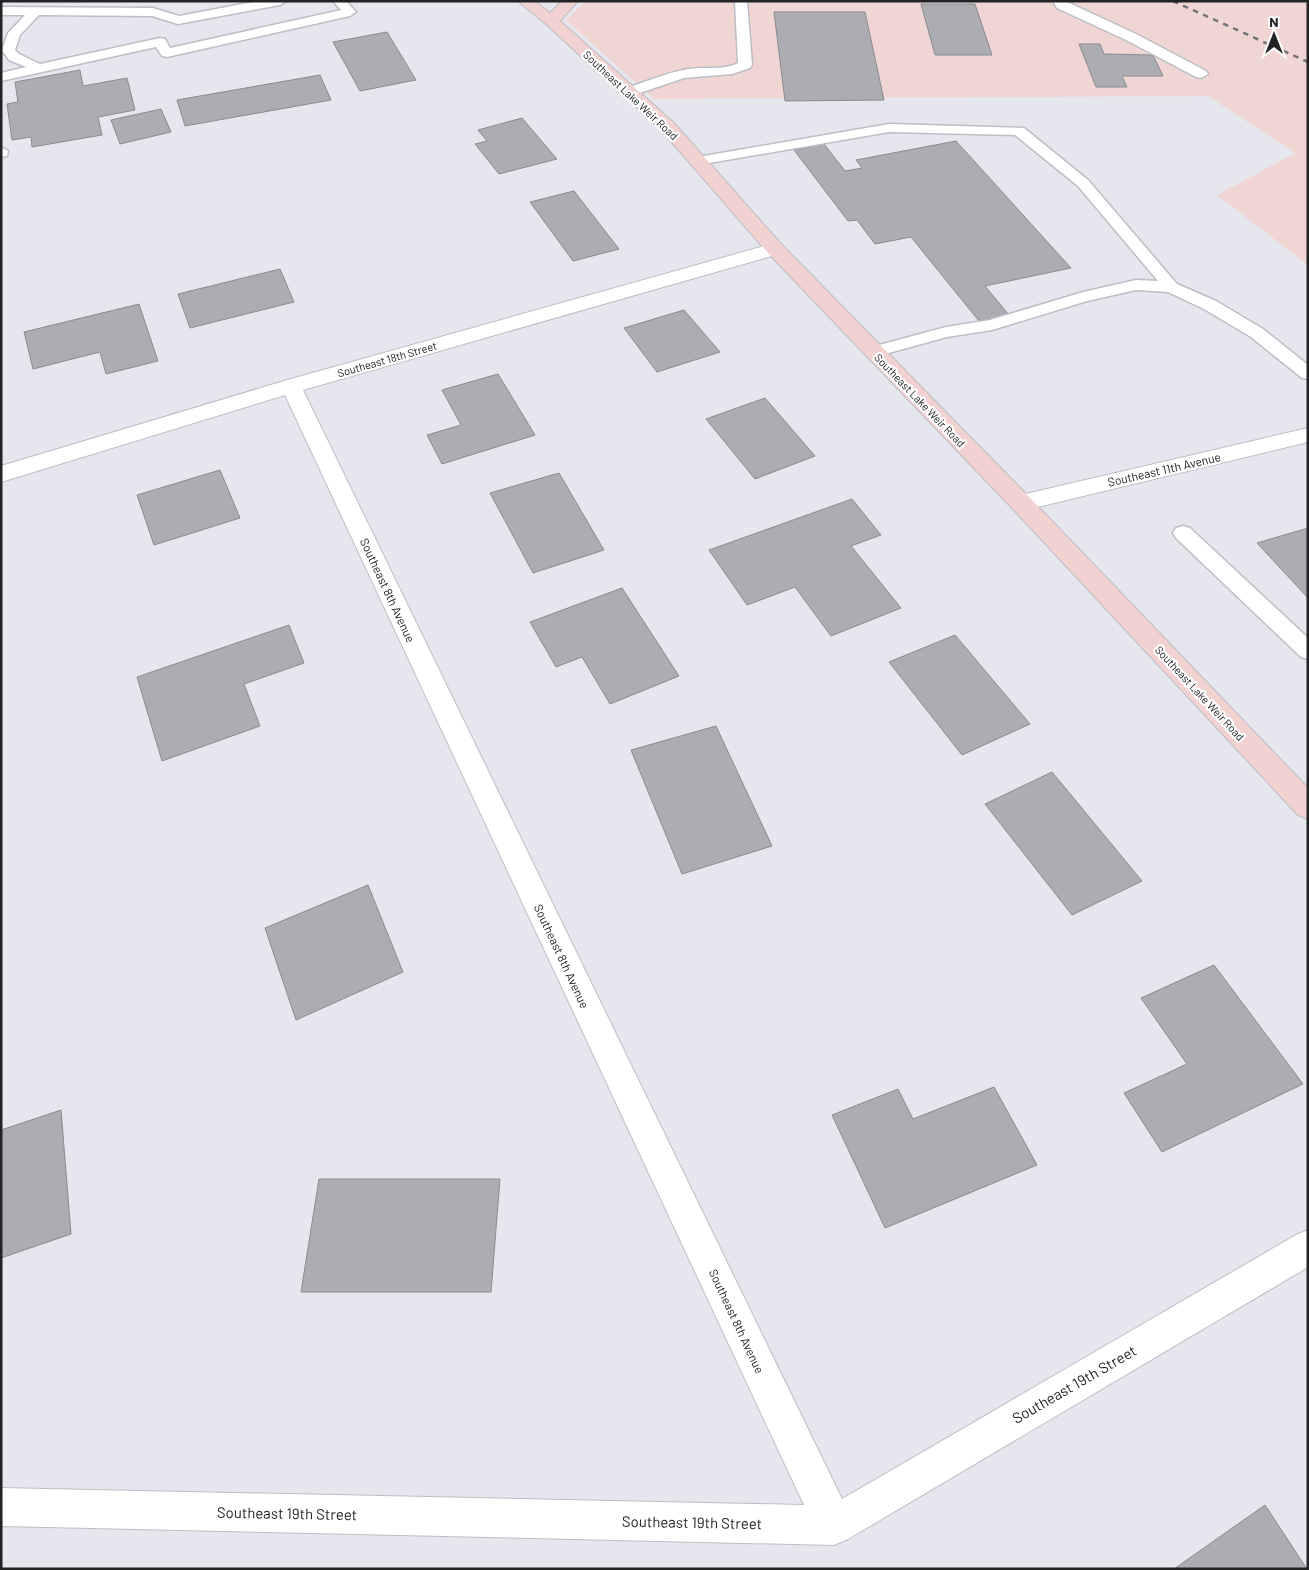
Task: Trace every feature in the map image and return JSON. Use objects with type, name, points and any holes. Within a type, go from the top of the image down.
[{"type":"main road","name":"Southeast Lake Weir Road","points":[[525,1],[551,21],[668,127],[775,249],[1020,503],[1308,807]]},
{"type":"main road","points":[[551,21],[571,1]]},
{"type":"street","name":"Southeast 18th Street","points":[[1,474],[291,386],[775,249]]},
{"type":"street","name":"Southeast 8th Avenue","points":[[291,386],[834,1525]]},
{"type":"street","name":"Southeast 11th Avenue","points":[[1020,503],[1308,435]]},
{"type":"street","name":"Southeast 19th Street","points":[[1,1507],[834,1525],[1308,1247]]},
{"type":"lane","points":[[1,6],[5,1]]},
{"type":"lane","points":[[165,1],[157,25],[167,53],[350,12],[339,1]]},
{"type":"lane","points":[[1,77],[39,68],[157,25],[280,1]]},
{"type":"lane","points":[[629,92],[686,74],[704,71],[736,70],[745,65],[741,1]]},
{"type":"lane","points":[[1058,1],[1061,5],[1131,36],[1201,74]]},
{"type":"lane","points":[[1,11],[36,11],[157,25]]},
{"type":"lane","points":[[36,11],[9,41],[8,50],[14,56],[39,68]]},
{"type":"lane","points":[[698,161],[889,128],[1019,131],[1083,183],[1171,287]]},
{"type":"lane","points":[[874,352],[946,332],[992,325],[1083,297],[1136,285],[1171,287],[1210,305],[1257,333],[1308,374]]},
{"type":"lane","points":[[1183,534],[1308,651]]},
{"type":"shaded area","points":[[586,1],[1308,1],[1308,265],[1217,195],[1295,153],[1208,96],[654,99],[566,20]]},
{"type":"building","points":[[921,4],[975,4],[992,55],[935,55]]},
{"type":"building","points":[[774,12],[865,12],[884,100],[785,101]]},
{"type":"building","points":[[387,32],[416,80],[360,91],[333,42]]},
{"type":"building","points":[[1079,44],[1100,44],[1104,54],[1153,55],[1163,76],[1122,76],[1127,87],[1096,87]]},
{"type":"building","points":[[80,70],[83,86],[127,78],[135,110],[98,117],[102,135],[32,147],[31,137],[12,140],[7,104],[18,102],[15,82]]},
{"type":"building","points":[[320,75],[331,100],[185,126],[177,100]]},
{"type":"building","points":[[161,109],[171,132],[120,144],[111,120]]},
{"type":"building","points":[[522,118],[557,159],[499,174],[475,144],[487,141],[478,130]]},
{"type":"building","points":[[956,141],[1071,268],[985,286],[1009,315],[979,321],[911,237],[875,244],[857,220],[848,221],[794,150],[824,144],[845,171],[862,168],[856,160]]},
{"type":"building","points":[[574,191],[619,249],[573,261],[530,202]]},
{"type":"building","points":[[280,269],[294,302],[190,328],[178,294]]},
{"type":"building","points":[[139,304],[158,361],[106,374],[100,352],[33,369],[24,332]]},
{"type":"building","points":[[684,310],[720,352],[657,372],[624,328]]},
{"type":"building","points":[[498,374],[535,435],[442,464],[427,435],[461,425],[442,390]]},
{"type":"building","points":[[765,398],[815,456],[755,479],[706,419]]},
{"type":"building","points":[[220,470],[240,518],[154,545],[137,495]]},
{"type":"building","points":[[559,473],[604,550],[533,573],[490,493]]},
{"type":"building","points":[[852,499],[881,535],[851,546],[901,608],[831,636],[795,587],[747,605],[709,550]]},
{"type":"building","points":[[1308,528],[1308,598],[1257,543]]},
{"type":"building","points":[[622,588],[679,676],[610,704],[582,657],[556,667],[530,622]]},
{"type":"building","points":[[289,625],[304,663],[244,684],[260,726],[162,761],[137,677]]},
{"type":"building","points":[[955,635],[1030,724],[962,755],[889,662]]},
{"type":"building","points":[[716,726],[772,846],[682,874],[631,750]]},
{"type":"building","points":[[1052,772],[1142,881],[1072,915],[985,804]]},
{"type":"building","points":[[368,885],[403,972],[296,1020],[265,928]]},
{"type":"building","points":[[1214,965],[1303,1084],[1162,1152],[1124,1093],[1187,1064],[1141,998]]},
{"type":"building","points":[[994,1087],[1037,1165],[885,1228],[832,1115],[898,1089],[913,1119]]},
{"type":"building","points":[[61,1110],[71,1234],[1,1258],[1,1130]]},
{"type":"building","points":[[319,1179],[500,1179],[491,1292],[301,1292]]},
{"type":"building","points":[[1265,1505],[1307,1569],[1174,1569]]},
{"type":"railway","points":[[1173,1],[1308,62]]}]
